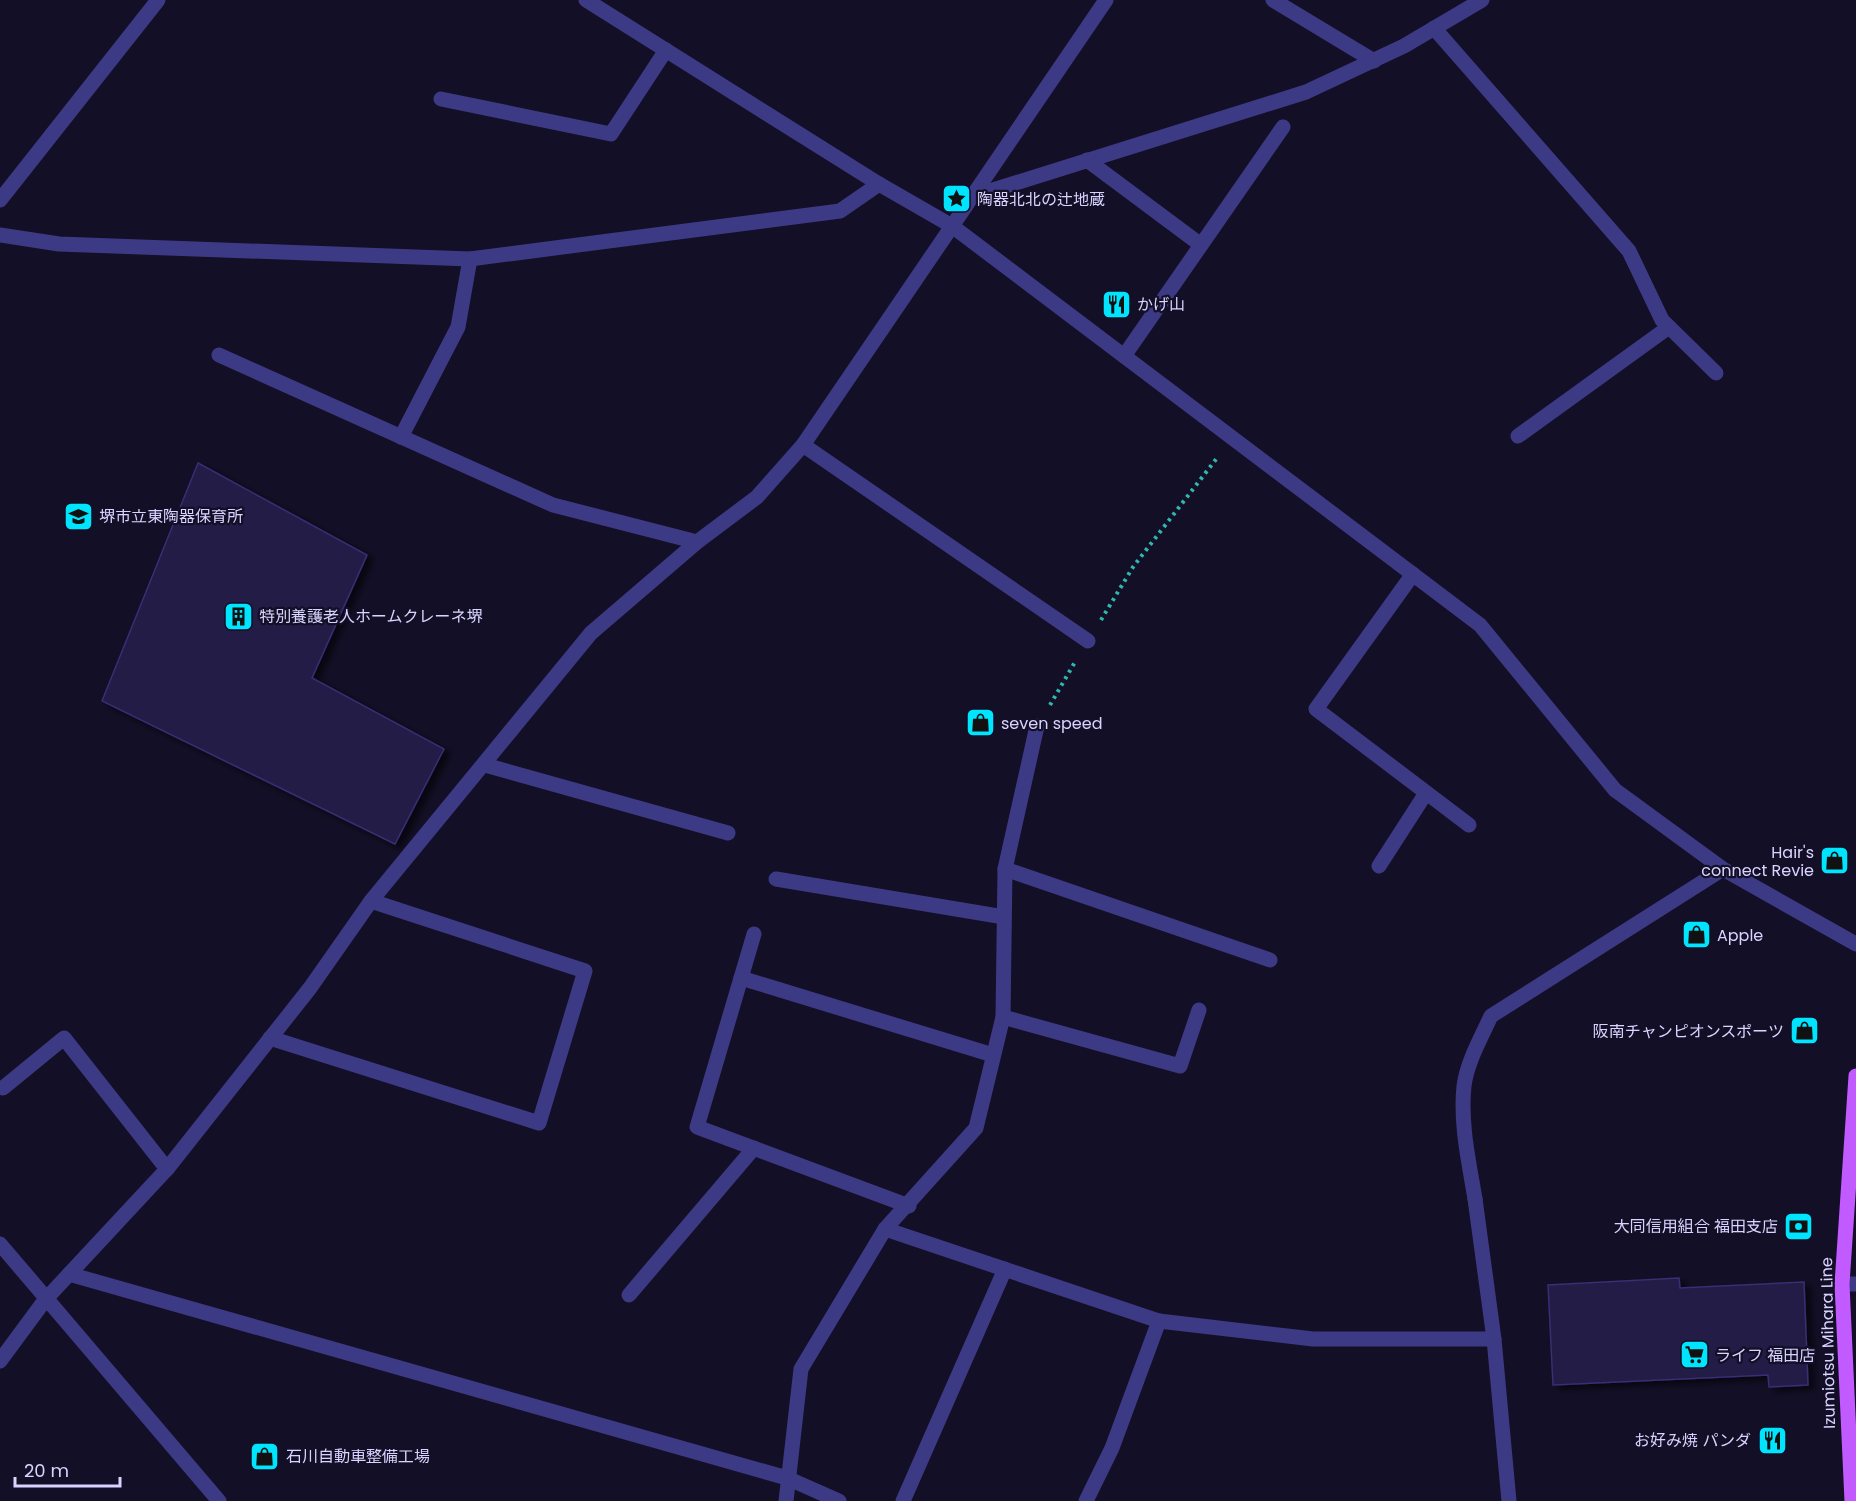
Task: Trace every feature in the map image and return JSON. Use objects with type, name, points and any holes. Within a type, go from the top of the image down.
[{"type":"main road","name":"Izumiotsu Mihara Line","points":[[1852,1501],[1849,1284],[1856,1076]]},
{"type":"street","points":[[0,200],[158,0]]},
{"type":"street","points":[[586,0],[879,184],[952,226],[1480,625],[1615,790],[1723,869],[1856,944]]},
{"type":"street","points":[[0,1361],[45,1300],[167,1169],[310,988],[371,901],[485,765],[591,633],[696,542],[757,497],[803,445],[1106,0]]},
{"type":"street","points":[[1272,0],[1374,61]]},
{"type":"street","points":[[974,196],[1306,93],[1374,61],[1482,0]]},
{"type":"street","points":[[1434,28],[1629,251],[1662,320],[1716,373]]},
{"type":"street","points":[[441,99],[611,134],[666,50]]},
{"type":"street","points":[[1124,356],[1283,127]]},
{"type":"street","points":[[1087,160],[1201,245]]},
{"type":"street","points":[[0,235],[59,244],[470,259],[840,211],[879,184]]},
{"type":"street","points":[[401,437],[458,327],[470,259]]},
{"type":"street","points":[[1518,436],[1669,327]]},
{"type":"street","points":[[219,355],[552,504],[696,542]]},
{"type":"street","points":[[803,445],[1088,641]]},
{"type":"street","points":[[1413,574],[1316,709],[1469,825]]},
{"type":"street","points":[[786,1501],[801,1369],[885,1229],[909,1206],[976,1128],[1003,1017],[1005,869],[1037,726]]},
{"type":"street","points":[[485,765],[728,833]]},
{"type":"street","points":[[1379,866],[1426,793]]},
{"type":"street","points":[[1005,869],[1270,960]]},
{"type":"street","points":[[1509,1501],[1494,1339],[1464,1125],[1464,1085],[1475,1050],[1491,1016],[1723,869]]},
{"type":"street","points":[[776,879],[1004,917]]},
{"type":"street","points":[[270,1038],[539,1123],[585,971],[371,901]]},
{"type":"street","points":[[754,934],[697,1127],[909,1206]]},
{"type":"street","points":[[741,978],[993,1055]]},
{"type":"street","points":[[1003,1017],[1180,1066],[1199,1010]]},
{"type":"street","points":[[3,1088],[64,1038],[167,1169]]},
{"type":"street","points":[[628,1295],[754,1148]]},
{"type":"street","points":[[885,1229],[1159,1321],[1313,1339],[1494,1339]]},
{"type":"street","points":[[0,1244],[45,1300],[219,1501]]},
{"type":"street","points":[[903,1501],[1005,1269]]},
{"type":"street","points":[[69,1274],[787,1479],[839,1501]]},
{"type":"street","points":[[1086,1501],[1112,1448],[1159,1321]]},
{"type":"path","points":[[1037,726],[1133,567],[1233,437]]},
{"type":"building","name":"特別養護老人ホームクレーネ堺","points":[[198,463],[367,555],[312,678],[444,749],[395,844],[102,701]]},
{"type":"building","points":[[1679,1278],[1680,1288],[1804,1282],[1808,1385],[1769,1387],[1768,1375],[1553,1385],[1548,1285]]},
{"type":"place","name":"陶器北北の辻地蔵","points":[[956,199]]},
{"type":"place","name":"かげ山","points":[[1116,304]]},
{"type":"place","name":"堺市立東陶器保育所","points":[[78,516]]},
{"type":"place","name":"特別養護老人ホームクレーネ堺","points":[[238,616]]},
{"type":"place","name":"seven speed","points":[[980,723]]},
{"type":"place","name":"Hair's connect Revie","points":[[1835,861]]},
{"type":"place","name":"Apple","points":[[1696,935]]},
{"type":"place","name":"阪南チャンピオンスポーツ","points":[[1805,1031]]},
{"type":"place","name":"大同信用組合 福田支店","points":[[1799,1226]]},
{"type":"place","name":"ライフ 福田店","points":[[1694,1355]]},
{"type":"place","name":"お好み焼 パンダ","points":[[1772,1440]]},
{"type":"place","name":"石川自動車整備工場","points":[[265,1456]]}]
